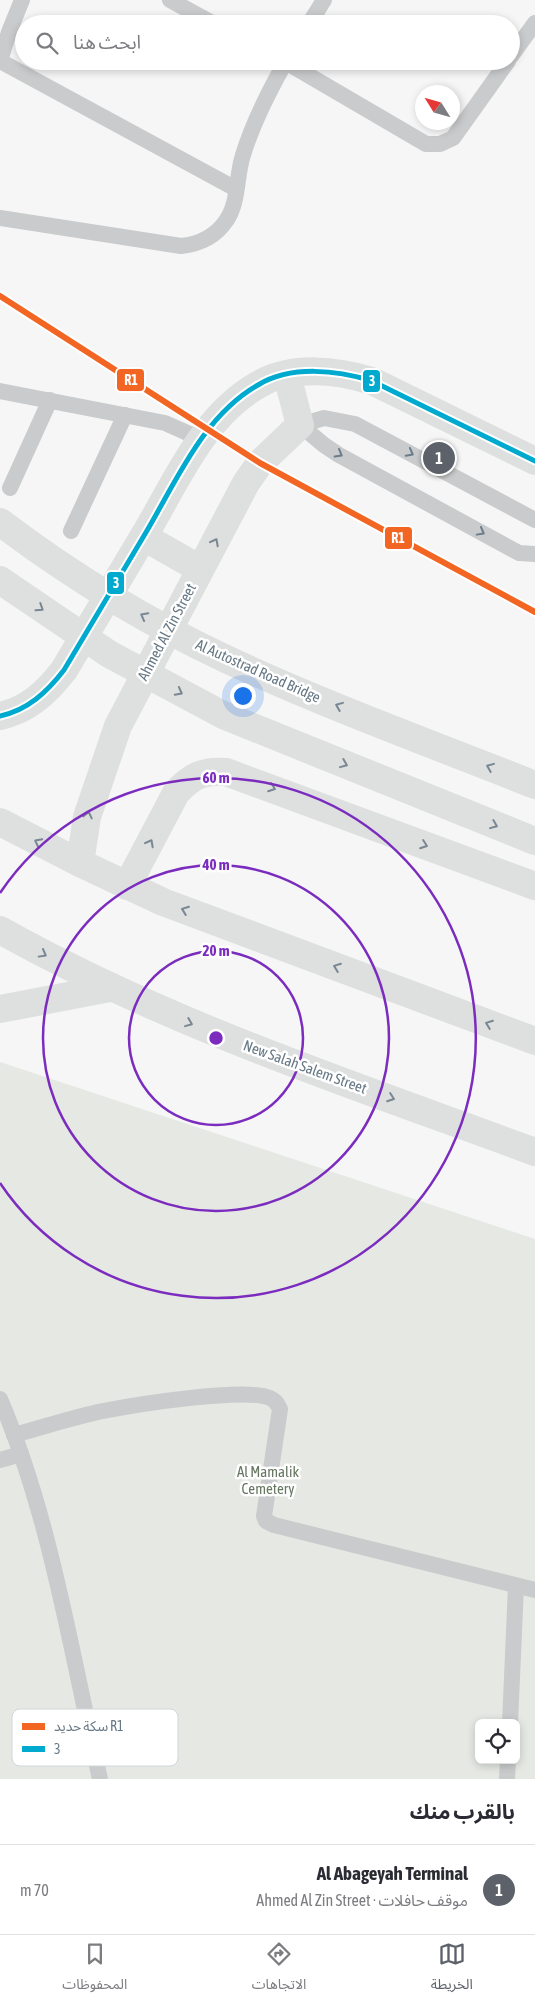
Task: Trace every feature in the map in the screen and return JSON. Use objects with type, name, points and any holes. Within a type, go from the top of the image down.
[{"type":"main road","points":[[0,716],[27,706],[48,691],[64,670],[201,438],[239,398],[259,384],[287,375],[330,372],[351,374],[372,381],[535,461]]},
{"type":"main road","points":[[287,375],[300,425]]},
{"type":"main road","name":"Ahmed Al Zin Street","points":[[80,863],[87,817],[118,726],[246,483],[260,463],[300,425]]},
{"type":"main road","name":"Al Autostrad Road Bridge","points":[[0,522],[40,552],[128,607],[226,659],[535,785]]},
{"type":"main road","points":[[144,536],[200,569]]},
{"type":"main road","points":[[0,580],[109,654],[223,715],[535,841]]},
{"type":"main road","points":[[127,886],[176,793],[186,782],[198,774],[212,771],[226,772],[535,886]]},
{"type":"main road","points":[[0,822],[80,863],[163,902],[535,1041]]},
{"type":"main road","name":"New Salah Salem Street","points":[[0,930],[110,988],[189,1023],[535,1152]]},
{"type":"main road","points":[[0,1009],[110,988]]},
{"type":"lane","points":[[16,15],[22,0]]},
{"type":"lane","points":[[170,0],[198,15]]},
{"type":"lane","points":[[315,15],[324,0]]},
{"type":"lane","points":[[15,17],[0,61],[15,69]]},
{"type":"lane","points":[[520,44],[535,23]]},
{"type":"lane","points":[[17,70],[236,189]]},
{"type":"lane","points":[[0,218],[168,244],[188,245],[206,240],[227,220],[233,208],[242,157],[253,127],[281,70]]},
{"type":"lane","points":[[300,70],[426,144],[440,144],[453,138],[502,70]]},
{"type":"lane","points":[[0,391],[177,427],[201,438]]},
{"type":"lane","points":[[10,488],[50,400]]},
{"type":"lane","points":[[71,531],[125,415]]},
{"type":"lane","points":[[300,425],[324,418],[355,424],[535,520]]},
{"type":"lane","points":[[300,425],[339,455],[520,553],[535,554]]},
{"type":"lane","points":[[14,1435],[102,1411],[179,1399],[249,1394],[269,1397],[277,1402],[280,1409],[264,1516],[266,1521],[274,1525],[535,1590]]},
{"type":"lane","points":[[0,1398],[21,1454],[46,1536],[84,1709]]},
{"type":"lane","points":[[0,1460],[21,1454]]},
{"type":"lane","points":[[510,1719],[516,1586]]},
{"type":"lane","points":[[507,1779],[508,1764]]},
{"type":"lane","points":[[97,1766],[100,1779]]},
{"type":"green space","name":"Al Mamalik Cemetery","points":[[0,1062],[535,1239],[535,1779],[0,1779]]},
{"type":"rail line","name":"R1","points":[[0,296],[260,463],[535,612]]},
{"type":"transit line","name":"3","points":[[0,716],[28,705],[44,693],[64,670],[180,472],[206,432],[239,398],[258,385],[285,374],[299,372],[329,372],[358,377],[372,381],[535,461]]},
{"type":"place","name":"Al Abageyah Terminal","points":[[439,458]]}]
